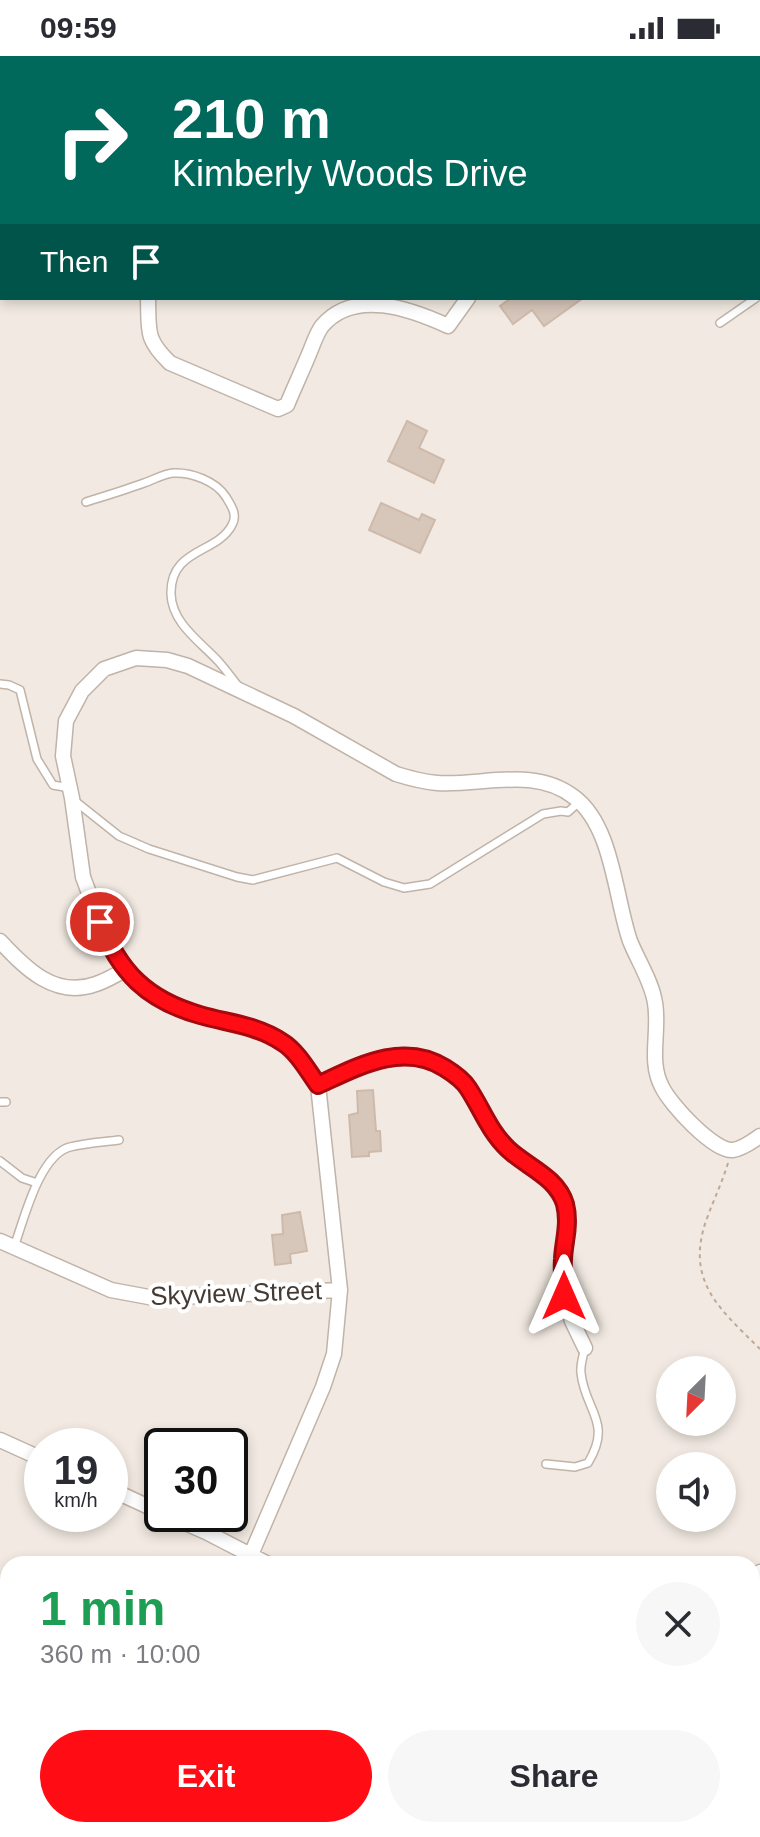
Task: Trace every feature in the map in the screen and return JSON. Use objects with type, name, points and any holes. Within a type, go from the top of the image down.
[{"type":"street","points":[[148,300],[150,339],[170,363],[278,409],[287,405],[320,329],[332,316],[358,305],[381,305],[419,312],[448,326],[467,300]]},
{"type":"street","points":[[250,1556],[326,1380],[334,1354],[340,1290],[318,1085],[284,1042],[251,1028],[199,1015],[148,992],[125,970],[108,944],[83,877],[63,756],[66,721],[82,691],[104,669],[136,658],[167,660],[188,666],[294,716],[396,774],[439,783],[537,781],[560,788],[580,801],[595,820],[616,881],[629,938],[655,999],[658,1021],[654,1057],[661,1086],[678,1110],[720,1146],[732,1150],[760,1136]]},
{"type":"street","points":[[0,941],[31,972],[62,986],[94,985],[125,970]]},
{"type":"street","points":[[318,1085],[371,1061],[402,1055],[435,1062],[466,1086],[485,1121],[508,1150],[548,1179],[564,1202],[568,1232],[563,1258],[564,1296],[585,1348]]},
{"type":"street","name":"Skyview Street","points":[[7,1244],[111,1290],[131,1295],[154,1298],[340,1290]]},
{"type":"street","points":[[0,1440],[24,1451]]},
{"type":"street","points":[[198,1532],[241,1556]]},
{"type":"lane","points":[[720,323],[754,300]]},
{"type":"lane","points":[[86,502],[170,473],[206,480],[224,492],[233,508],[232,525],[217,540],[181,564],[174,578],[171,598],[183,625],[242,691]]},
{"type":"lane","points":[[0,684],[20,690],[37,759],[53,785],[71,793],[119,836],[149,849],[237,877],[253,880],[337,858],[384,882],[404,888],[430,884],[543,814],[568,812],[580,801]]},
{"type":"lane","points":[[7,1244],[37,1183],[57,1154],[68,1147],[119,1140]]},
{"type":"lane","points":[[0,1161],[22,1178],[37,1183]]},
{"type":"lane","points":[[546,1464],[575,1467],[588,1463],[600,1438],[595,1411],[585,1390],[581,1371],[585,1348]]},
{"type":"path","points":[[732,1150],[722,1185],[705,1224],[701,1242],[701,1272],[710,1294],[726,1316],[760,1349]]},
{"type":"building","points":[[508,300],[580,300],[544,326],[532,310],[513,324],[500,306]]},
{"type":"building","points":[[407,421],[427,431],[419,448],[444,460],[434,483],[388,461]]},
{"type":"building","points":[[381,503],[419,520],[422,514],[435,520],[420,553],[369,530]]},
{"type":"building","points":[[373,1090],[381,1151],[369,1152],[369,1156],[352,1157],[349,1115],[358,1113],[357,1091]]},
{"type":"building","points":[[300,1212],[307,1251],[290,1254],[291,1263],[275,1265],[272,1235],[283,1234],[282,1215]]},
{"type":"route","points":[[100,922],[108,944],[125,970],[148,992],[199,1015],[234,1022],[284,1042],[318,1085],[371,1061],[402,1055],[435,1062],[449,1070],[466,1086],[485,1121],[508,1150],[548,1179],[564,1202],[568,1232],[563,1258],[564,1296]]}]
